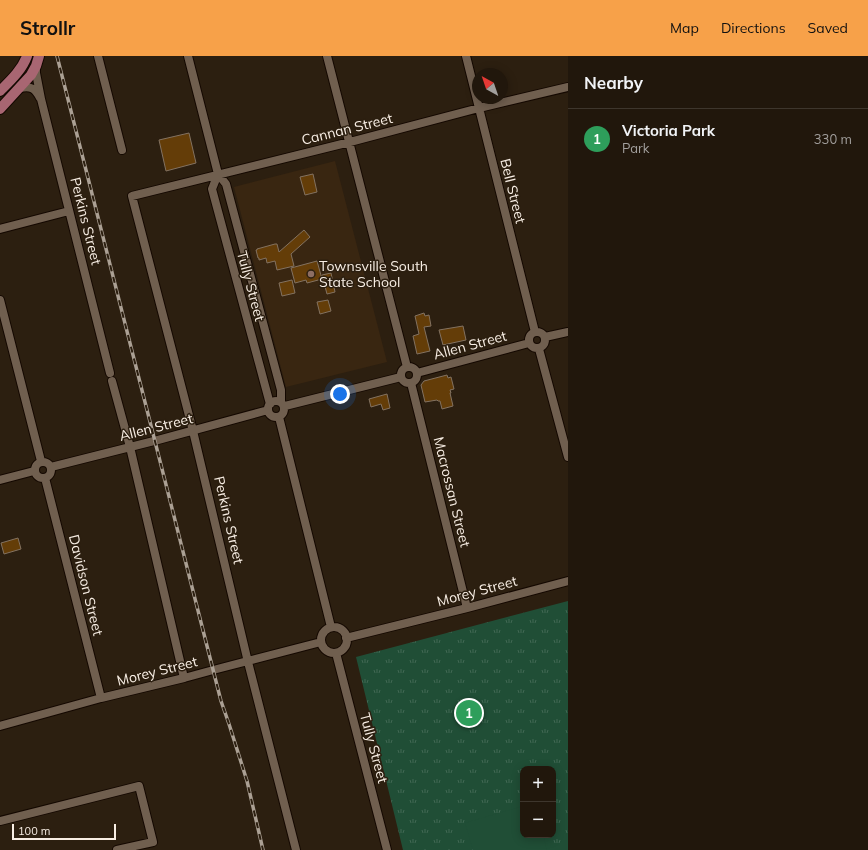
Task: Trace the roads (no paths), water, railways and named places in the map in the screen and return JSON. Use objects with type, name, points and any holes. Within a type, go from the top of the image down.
[{"type":"main road","points":[[0,92],[25,63],[27,56]]},
{"type":"main road","points":[[0,109],[31,75],[37,61]]},
{"type":"street","points":[[98,56],[122,150]]},
{"type":"street","name":"Tully Street","points":[[188,56],[218,174],[226,184],[281,390],[283,404]]},
{"type":"street","points":[[327,56],[407,367]]},
{"type":"street","name":"Bell Street","points":[[466,56],[535,332]]},
{"type":"street","name":"Perkins Street","points":[[37,61],[36,73],[41,99],[130,447],[184,678]]},
{"type":"street","name":"Cannan Street","points":[[132,196],[350,142],[479,108],[568,87]]},
{"type":"street","points":[[20,88],[30,88],[36,92],[41,99]]},
{"type":"street","name":"Tully Street","points":[[218,174],[212,189],[269,407]]},
{"type":"street","name":"Perkins Street","points":[[132,196],[193,431],[248,662],[296,850]]},
{"type":"street","points":[[0,229],[70,211]]},
{"type":"street","points":[[0,300],[41,461]]},
{"type":"street","points":[[535,332],[542,333],[545,337],[544,344],[540,348],[533,348],[529,343],[530,335],[535,332]]},
{"type":"street","points":[[545,337],[568,332]]},
{"type":"street","name":"Allen Street","points":[[417,373],[529,343]]},
{"type":"street","points":[[540,348],[568,457]]},
{"type":"street","points":[[407,367],[413,368],[417,373],[415,381],[411,383],[404,382],[401,377],[402,370],[407,367]]},
{"type":"street","points":[[283,404],[285,411],[283,415],[275,418],[269,414],[269,407],[275,401],[283,404],[401,377]]},
{"type":"street","name":"Macrossan Street","points":[[411,383],[467,608]]},
{"type":"street","name":"Allen Street","points":[[51,467],[193,431],[269,407]]},
{"type":"street","points":[[279,417],[331,628]]},
{"type":"street","points":[[41,461],[47,462],[51,467],[50,473],[45,478],[38,477],[34,471],[36,464],[41,461]]},
{"type":"street","points":[[0,480],[34,471]]},
{"type":"street","name":"Davidson Street","points":[[45,478],[101,698]]},
{"type":"street","name":"Morey Street","points":[[346,638],[568,581]]},
{"type":"street","points":[[331,628],[339,628],[345,634],[346,638],[343,649],[336,653],[332,653],[325,649],[321,642],[322,634],[331,628]]},
{"type":"street","name":"Morey Street","points":[[0,726],[101,698],[248,662],[321,642]]},
{"type":"street","name":"Tully Street","points":[[336,653],[387,850]]},
{"type":"street","points":[[0,821],[138,786],[153,842],[117,850]]},
{"type":"railway","points":[[57,56],[221,701],[247,781],[263,850]]},
{"type":"place","name":"Townsville South State School","points":[[311,274]]},
{"type":"place","name":"Victoria Park","points":[[469,713]]}]
